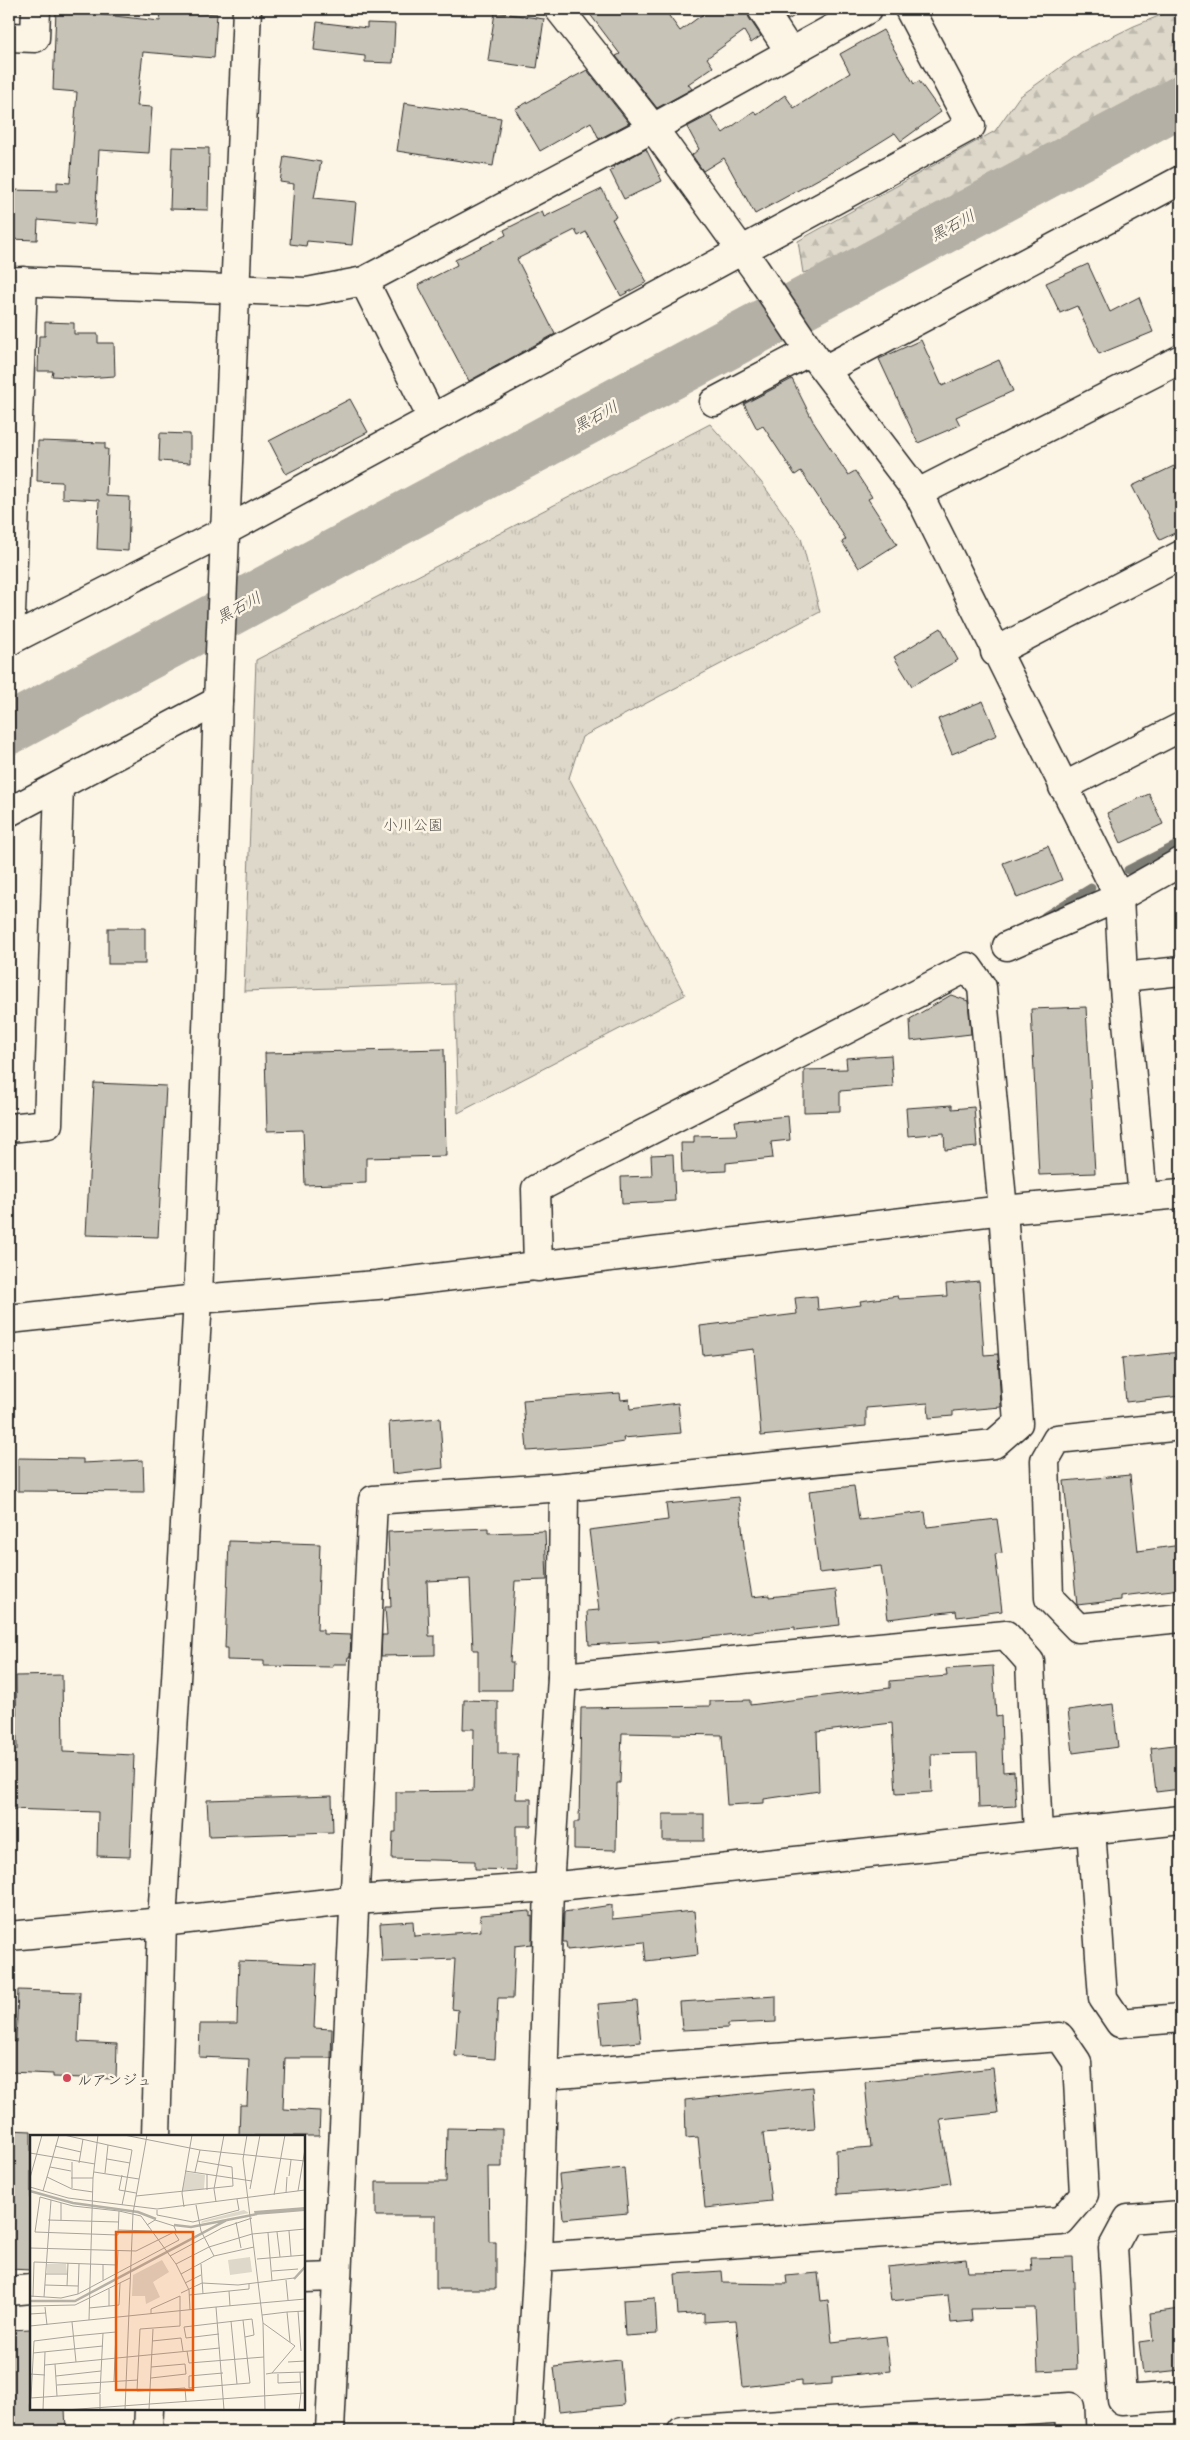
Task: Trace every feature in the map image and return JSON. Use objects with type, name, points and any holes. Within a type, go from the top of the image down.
[{"type":"street","points":[[9,37],[35,38],[36,9]]},
{"type":"street","points":[[156,2135],[162,1922],[198,1299],[218,702],[222,648],[247,9]]},
{"type":"street","points":[[560,9],[652,128],[749,260],[812,352],[918,493],[995,652],[1119,897],[1123,977],[1143,1198]]},
{"type":"street","points":[[762,9],[790,52]]},
{"type":"street","points":[[868,9],[652,128],[364,281],[307,292],[16,281],[9,641],[226,542],[432,418],[749,260],[971,126],[908,9]]},
{"type":"street","points":[[714,402],[812,352],[1181,180]]},
{"type":"street","points":[[364,281],[432,418]]},
{"type":"street","points":[[918,493],[1181,359]]},
{"type":"street","points":[[995,652],[1181,555]]},
{"type":"street","points":[[9,812],[218,702]]},
{"type":"street","points":[[1063,787],[1181,727]]},
{"type":"street","points":[[9,1128],[48,1124],[59,786]]},
{"type":"street","points":[[1007,946],[1119,897],[1181,862]]},
{"type":"street","points":[[330,2431],[373,1500],[564,1487],[994,1444],[1018,1424],[1003,1210],[982,987],[968,967],[536,1189],[538,1267]]},
{"type":"street","points":[[1123,977],[1181,971]]},
{"type":"street","points":[[9,1319],[198,1299],[377,1285],[1003,1210],[1181,1194]]},
{"type":"street","points":[[1181,1426],[1057,1440],[1045,1460],[1049,1598],[1078,1628],[1181,1618]]},
{"type":"street","points":[[528,2431],[538,2257],[549,1887],[562,1677],[564,1487]]},
{"type":"street","points":[[562,1677],[1006,1635],[1030,1662],[1038,1834]]},
{"type":"street","points":[[9,1936],[162,1922],[355,1900],[549,1887],[1091,1828],[1181,1820]]},
{"type":"street","points":[[1091,1828],[1103,1998],[1120,2022],[1181,2018]]},
{"type":"street","points":[[538,2257],[1061,2221],[1084,2194],[1077,2062],[1060,2037],[544,2075]]},
{"type":"street","points":[[1181,2216],[1128,2219],[1113,2247],[1122,2400],[1181,2396]]},
{"type":"street","points":[[305,2278],[337,2277]]},
{"type":"street","points":[[9,2291],[30,2289]]},
{"type":"street","points":[[682,2431],[1070,2407],[1071,2431]]},
{"type":"street","points":[[148,2431],[149,2410]]},
{"type":"green space","points":[[1176,9],[1181,9],[1181,72],[1075,135],[907,229],[846,259],[803,273],[798,241],[995,131],[1019,97],[1083,51],[1134,26]]},
{"type":"green space","name":"小川公園","points":[[710,424],[761,482],[801,538],[820,612],[582,737],[569,778],[685,995],[458,1113],[454,984],[244,991],[256,660]]},
{"type":"building","points":[[56,9],[96,9],[96,14],[160,21],[161,10],[217,14],[214,58],[143,52],[137,106],[152,107],[149,153],[99,150],[95,225],[38,220],[37,240],[9,239],[9,190],[57,191],[57,182],[70,183],[77,92],[53,90]]},
{"type":"building","points":[[586,9],[664,9],[680,31],[710,9],[747,9],[749,18],[761,36],[751,43],[744,31],[707,58],[713,67],[688,84],[692,89],[657,108],[616,56],[620,54]]},
{"type":"building","points":[[780,9],[805,9],[788,20]]},
{"type":"building","points":[[495,12],[544,19],[537,68],[488,61]]},
{"type":"building","points":[[317,22],[367,28],[367,23],[395,24],[393,63],[365,62],[365,56],[314,50]]},
{"type":"building","points":[[883,30],[914,84],[919,81],[941,112],[901,141],[895,133],[842,166],[755,214],[724,158],[703,171],[692,155],[699,149],[687,127],[710,115],[723,133],[754,111],[757,115],[785,95],[794,108],[850,73],[840,54]]},
{"type":"building","points":[[587,70],[629,123],[599,139],[591,122],[540,151],[515,109]]},
{"type":"building","points":[[404,103],[501,118],[493,166],[397,151]]},
{"type":"building","points":[[172,147],[209,148],[208,210],[170,209]]},
{"type":"building","points":[[646,149],[662,181],[624,199],[610,171],[614,169],[613,167]]},
{"type":"building","points":[[284,156],[321,162],[314,198],[356,202],[352,245],[307,241],[306,246],[290,244],[294,184],[280,182]]},
{"type":"building","points":[[602,189],[616,217],[612,219],[647,282],[621,296],[586,232],[578,236],[575,230],[517,259],[555,334],[469,381],[418,285],[457,265],[455,260],[506,235],[504,230],[542,211],[544,217]]},
{"type":"building","points":[[1088,264],[1110,312],[1139,297],[1153,332],[1099,354],[1077,306],[1060,313],[1046,283]]},
{"type":"building","points":[[45,322],[74,323],[74,334],[98,334],[98,343],[114,343],[115,376],[85,378],[52,376],[53,371],[38,371],[39,336],[45,336]]},
{"type":"building","points":[[921,340],[942,386],[999,360],[1013,391],[956,417],[960,425],[918,443],[879,359]]},
{"type":"building","points":[[792,379],[814,423],[848,475],[855,471],[872,497],[868,499],[897,544],[859,568],[842,542],[846,539],[801,471],[795,475],[763,426],[757,429],[744,404]]},
{"type":"building","points":[[350,399],[368,432],[286,474],[269,441]]},
{"type":"building","points":[[160,433],[190,434],[190,463],[159,461]]},
{"type":"building","points":[[38,441],[105,443],[105,449],[108,449],[106,496],[130,497],[128,551],[97,549],[99,500],[62,498],[62,482],[37,481]]},
{"type":"building","points":[[1174,466],[1181,480],[1181,530],[1160,540],[1132,486]]},
{"type":"building","points":[[941,628],[958,660],[912,686],[894,657]]},
{"type":"building","points":[[983,701],[997,735],[952,754],[938,719]]},
{"type":"building","points":[[1149,794],[1163,824],[1121,843],[1107,813]]},
{"type":"building","points":[[1048,846],[1062,880],[1017,898],[1003,863]]},
{"type":"building","points":[[108,928],[145,928],[145,964],[108,964]]},
{"type":"building","points":[[951,995],[968,1001],[971,1034],[911,1041],[910,1019]]},
{"type":"building","points":[[1086,1007],[1095,1173],[1039,1175],[1031,1009]]},
{"type":"building","points":[[444,1049],[446,1156],[366,1158],[366,1183],[305,1185],[303,1130],[267,1131],[265,1053]]},
{"type":"building","points":[[891,1055],[893,1087],[840,1091],[840,1111],[804,1112],[804,1070],[847,1069],[846,1058]]},
{"type":"building","points":[[94,1083],[166,1086],[158,1237],[86,1235]]},
{"type":"building","points":[[952,1105],[952,1109],[974,1107],[977,1147],[945,1150],[944,1133],[908,1136],[906,1108]]},
{"type":"building","points":[[788,1116],[790,1140],[771,1142],[773,1158],[726,1163],[726,1171],[682,1173],[681,1143],[694,1143],[694,1136],[737,1135],[735,1121]]},
{"type":"building","points":[[673,1154],[675,1201],[622,1204],[621,1177],[652,1176],[651,1155]]},
{"type":"building","points":[[979,1281],[984,1355],[998,1354],[1001,1407],[953,1411],[953,1416],[929,1418],[928,1403],[866,1408],[866,1426],[761,1436],[754,1349],[703,1355],[700,1326],[797,1314],[795,1298],[817,1296],[818,1310],[861,1305],[860,1301],[898,1296],[899,1299],[947,1296],[946,1284]]},
{"type":"building","points":[[1181,1352],[1181,1396],[1126,1402],[1122,1358]]},
{"type":"building","points":[[620,1393],[621,1400],[629,1399],[630,1409],[678,1403],[681,1433],[623,1438],[624,1442],[597,1446],[527,1451],[523,1400]]},
{"type":"building","points":[[440,1418],[443,1468],[392,1474],[389,1422]]},
{"type":"building","points":[[18,1458],[83,1459],[83,1463],[143,1460],[144,1492],[18,1491]]},
{"type":"building","points":[[1130,1475],[1138,1551],[1181,1545],[1181,1589],[1121,1596],[1121,1600],[1077,1605],[1064,1481]]},
{"type":"building","points":[[854,1486],[859,1520],[925,1512],[927,1527],[997,1519],[1002,1553],[995,1554],[1002,1611],[957,1617],[956,1611],[888,1619],[881,1566],[819,1573],[809,1491]]},
{"type":"building","points":[[739,1497],[745,1556],[752,1597],[836,1590],[840,1625],[795,1630],[795,1627],[658,1643],[658,1641],[589,1645],[587,1611],[599,1610],[589,1530],[668,1520],[666,1504]]},
{"type":"building","points":[[488,1528],[488,1533],[545,1531],[547,1580],[515,1581],[510,1662],[513,1662],[512,1690],[478,1690],[478,1650],[473,1650],[470,1579],[427,1581],[429,1636],[435,1636],[435,1655],[381,1656],[382,1635],[387,1635],[385,1607],[391,1607],[388,1532]]},
{"type":"building","points":[[229,1541],[320,1544],[317,1630],[323,1630],[323,1634],[351,1635],[350,1657],[348,1657],[347,1664],[333,1664],[333,1667],[264,1666],[264,1661],[227,1660],[227,1648],[225,1648]]},
{"type":"building","points":[[993,1666],[996,1717],[1001,1716],[1003,1772],[1014,1771],[1016,1806],[979,1808],[977,1753],[931,1754],[932,1792],[896,1794],[892,1723],[817,1732],[819,1791],[764,1799],[764,1803],[727,1805],[722,1735],[622,1733],[620,1783],[617,1783],[616,1850],[574,1849],[574,1822],[579,1822],[581,1708],[710,1706],[710,1701],[750,1700],[750,1705],[890,1688],[890,1681],[947,1676],[946,1669]]},
{"type":"building","points":[[62,1675],[63,1752],[134,1755],[130,1857],[97,1856],[98,1812],[9,1809],[9,1750],[17,1750],[16,1676]]},
{"type":"building","points":[[464,1700],[498,1701],[498,1754],[518,1754],[516,1799],[531,1799],[531,1826],[516,1826],[516,1870],[475,1869],[475,1861],[392,1859],[393,1832],[396,1832],[396,1792],[473,1791],[474,1729],[463,1729]]},
{"type":"building","points":[[1113,1704],[1118,1747],[1073,1753],[1068,1710]]},
{"type":"building","points":[[1181,1744],[1181,1789],[1156,1792],[1151,1748]]},
{"type":"building","points":[[332,1796],[333,1832],[209,1836],[207,1800]]},
{"type":"building","points":[[663,1814],[704,1814],[704,1841],[663,1841]]},
{"type":"building","points":[[612,1905],[612,1919],[694,1911],[698,1955],[646,1961],[644,1942],[567,1950],[566,1942],[563,1942],[564,1912]]},
{"type":"building","points":[[530,1911],[530,1917],[532,1916],[532,1944],[515,1946],[513,1998],[498,1998],[495,2059],[455,2056],[458,2010],[452,2009],[455,1959],[382,1962],[380,1923],[413,1921],[414,1936],[481,1931],[480,1915]]},
{"type":"building","points":[[239,1961],[317,1964],[314,2028],[332,2029],[331,2058],[285,2058],[283,2109],[320,2111],[319,2136],[239,2135],[240,2105],[247,2105],[249,2059],[199,2057],[200,2024],[237,2024]]},
{"type":"building","points":[[18,1990],[80,1992],[78,2042],[117,2044],[116,2079],[53,2077],[53,2074],[9,2072],[9,2041],[16,2042]]},
{"type":"building","points":[[776,1996],[776,2022],[728,2024],[728,2028],[682,2030],[680,2002]]},
{"type":"building","points":[[637,2001],[641,2042],[602,2045],[598,2004]]},
{"type":"building","points":[[993,2068],[998,2113],[940,2119],[951,2183],[905,2190],[837,2194],[836,2150],[871,2147],[865,2082]]},
{"type":"building","points":[[812,2087],[815,2129],[763,2133],[771,2201],[705,2208],[698,2137],[686,2138],[685,2100]]},
{"type":"building","points":[[447,2128],[502,2129],[502,2167],[488,2167],[489,2242],[496,2242],[496,2289],[436,2289],[436,2216],[376,2216],[376,2182],[446,2182]]},
{"type":"building","points":[[9,2130],[31,2131],[30,2270],[9,2269]]},
{"type":"building","points":[[624,2168],[628,2213],[563,2219],[559,2175]]},
{"type":"building","points":[[1073,2257],[1077,2369],[1038,2371],[1035,2308],[971,2309],[972,2321],[951,2323],[948,2295],[891,2301],[887,2267],[966,2259],[968,2272],[1032,2271],[1031,2258]]},
{"type":"building","points":[[722,2271],[723,2283],[787,2284],[786,2276],[818,2273],[821,2301],[828,2300],[832,2342],[886,2336],[890,2371],[832,2377],[832,2384],[802,2386],[802,2380],[743,2387],[736,2320],[704,2322],[704,2313],[678,2315],[675,2274]]},
{"type":"building","points":[[655,2298],[657,2334],[625,2336],[623,2300]]},
{"type":"building","points":[[1181,2309],[1181,2370],[1143,2374],[1139,2342],[1153,2340],[1150,2313]]},
{"type":"building","points":[[30,2329],[30,2410],[65,2410],[66,2431],[9,2431],[9,2330]]},
{"type":"building","points":[[620,2360],[624,2405],[559,2411],[554,2367]]},
{"type":"waterway","name":"黒石川","points":[[9,729],[1181,101]]},
{"type":"waterway","points":[[1128,870],[1181,843]]},
{"type":"waterway","points":[[1045,916],[1091,888]]},
{"type":"place","name":"ルアンジュ","points":[[67,2078]]}]
